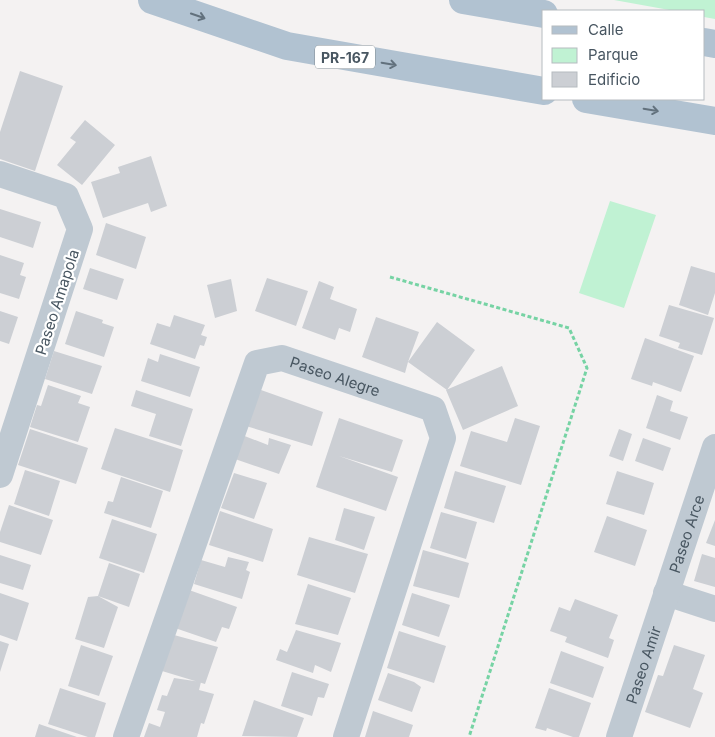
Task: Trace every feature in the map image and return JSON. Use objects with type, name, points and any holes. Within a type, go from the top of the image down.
[{"type":"main road","name":"PR-167","points":[[152,0],[286,46],[542,91]]},
{"type":"main road","points":[[462,0],[542,14]]},
{"type":"main road","points":[[592,100],[715,121]]},
{"type":"street","name":"Paseo Amapola","points":[[0,174],[66,196],[80,229],[0,476]]},
{"type":"street","name":"Paseo Alegre","points":[[126,737],[257,362],[282,358],[433,409],[443,438],[346,737]]},
{"type":"street","name":"Paseo Arce","points":[[666,593],[715,447]]},
{"type":"street","points":[[666,593],[715,609]]},
{"type":"street","name":"Paseo Amir","points":[[619,737],[666,593]]},
{"type":"path","points":[[390,277],[569,328],[588,368],[469,737]]},
{"type":"green space","points":[[614,0],[715,0],[715,19],[705,17],[705,10],[669,10]]},
{"type":"green space","points":[[610,201],[656,215],[624,308],[579,293]]},
{"type":"building","points":[[20,71],[63,86],[35,171],[0,159],[0,132]]},
{"type":"building","points":[[85,120],[115,145],[82,185],[57,165],[76,142],[70,138]]},
{"type":"building","points":[[151,156],[167,206],[151,212],[148,203],[103,218],[91,182],[120,173],[118,167]]},
{"type":"building","points":[[0,209],[41,222],[33,248],[0,237]]},
{"type":"building","points":[[106,223],[146,237],[136,269],[96,255]]},
{"type":"building","points":[[0,255],[24,263],[20,275],[26,277],[19,299],[0,293]]},
{"type":"building","points":[[691,266],[715,273],[715,293],[708,315],[679,305]]},
{"type":"building","points":[[90,268],[124,279],[117,300],[83,289]]},
{"type":"building","points":[[267,278],[308,291],[296,326],[255,311]]},
{"type":"building","points":[[231,279],[237,311],[215,318],[207,285]]},
{"type":"building","points":[[319,281],[334,287],[330,299],[357,309],[350,332],[339,328],[335,340],[302,328]]},
{"type":"building","points":[[669,305],[714,318],[702,355],[678,348],[680,343],[659,336]]},
{"type":"building","points":[[0,311],[18,317],[9,344],[0,341]]},
{"type":"building","points":[[76,311],[103,320],[102,323],[114,327],[104,357],[65,344]]},
{"type":"building","points":[[174,315],[205,325],[201,335],[207,337],[204,346],[200,345],[195,359],[150,344],[157,323],[170,327]]},
{"type":"building","points":[[376,317],[419,332],[405,373],[362,357]]},
{"type":"building","points":[[437,322],[475,350],[447,390],[408,362]]},
{"type":"building","points":[[645,338],[694,356],[681,392],[653,382],[652,386],[631,379]]},
{"type":"building","points":[[54,351],[102,366],[92,394],[45,379]]},
{"type":"building","points":[[160,354],[200,367],[190,397],[141,381],[148,358],[158,362]]},
{"type":"building","points":[[502,366],[518,406],[463,430],[446,390]]},
{"type":"building","points":[[48,385],[81,396],[78,403],[90,407],[78,442],[30,427],[37,405],[41,406]]},
{"type":"building","points":[[136,390],[193,409],[181,446],[149,436],[156,414],[131,406]]},
{"type":"building","points":[[261,390],[323,412],[312,446],[246,426]]},
{"type":"building","points":[[657,395],[673,401],[670,411],[688,417],[680,440],[646,428]]},
{"type":"building","points":[[339,418],[403,440],[392,472],[339,456],[398,477],[386,511],[316,487]]},
{"type":"building","points":[[515,418],[540,426],[521,485],[460,466],[471,431],[507,442]]},
{"type":"building","points":[[115,428],[183,450],[170,492],[101,469]]},
{"type":"building","points":[[30,429],[88,448],[76,484],[18,465]]},
{"type":"building","points":[[619,429],[632,434],[623,461],[609,456]]},
{"type":"building","points":[[242,435],[268,445],[269,438],[291,445],[279,474],[235,459]]},
{"type":"building","points":[[643,438],[671,448],[663,471],[635,461]]},
{"type":"building","points":[[25,470],[60,481],[49,516],[14,504]]},
{"type":"building","points":[[455,471],[506,486],[494,523],[444,508]]},
{"type":"building","points":[[617,471],[654,483],[644,515],[606,504]]},
{"type":"building","points":[[234,473],[267,483],[254,519],[221,508]]},
{"type":"building","points":[[121,477],[163,491],[151,528],[104,513],[108,501],[113,502]]},
{"type":"building","points":[[9,505],[53,520],[41,555],[0,542],[0,532]]},
{"type":"building","points":[[344,508],[375,517],[364,550],[335,540]]},
{"type":"building","points":[[220,511],[273,529],[263,562],[209,545]]},
{"type":"building","points":[[441,512],[477,522],[466,559],[430,548]]},
{"type":"building","points":[[607,516],[647,530],[635,566],[594,552]]},
{"type":"building","points":[[112,519],[157,534],[144,573],[99,558]]},
{"type":"building","points":[[715,520],[715,546],[706,543]]},
{"type":"building","points":[[309,537],[368,554],[355,593],[297,575]]},
{"type":"building","points":[[423,550],[469,563],[459,598],[413,586]]},
{"type":"building","points":[[702,554],[715,558],[715,587],[694,581]]},
{"type":"building","points":[[0,555],[31,565],[23,590],[0,583]]},
{"type":"building","points":[[228,557],[249,562],[246,570],[250,572],[242,599],[194,584],[201,560],[225,567]]},
{"type":"building","points":[[109,563],[140,574],[129,607],[98,596]]},
{"type":"building","points":[[308,584],[351,598],[338,635],[295,624]]},
{"type":"building","points":[[189,590],[237,607],[229,629],[222,627],[216,642],[175,628]]},
{"type":"building","points":[[0,593],[29,603],[17,641],[0,635]]},
{"type":"building","points":[[412,593],[450,605],[439,637],[402,625]]},
{"type":"building","points":[[98,596],[118,607],[104,648],[75,639],[88,597]]},
{"type":"building","points":[[575,599],[618,615],[609,638],[614,640],[608,658],[565,642],[567,637],[550,631],[559,607],[570,611]]},
{"type":"building","points":[[296,630],[341,643],[331,672],[315,665],[313,673],[276,660],[280,649],[287,652]]},
{"type":"building","points":[[399,631],[446,646],[434,683],[387,668]]},
{"type":"building","points":[[174,635],[218,647],[205,684],[162,671]]},
{"type":"building","points":[[0,641],[9,644],[0,672]]},
{"type":"building","points":[[81,645],[113,656],[99,696],[68,686]]},
{"type":"building","points":[[674,645],[705,655],[693,689],[703,693],[690,728],[645,712],[658,675],[663,676]]},
{"type":"building","points":[[561,651],[604,667],[593,698],[550,683]]},
{"type":"building","points":[[292,672],[329,684],[324,698],[318,697],[312,716],[281,706]]},
{"type":"building","points":[[388,673],[414,682],[421,687],[412,712],[378,700]]},
{"type":"building","points":[[174,678],[201,682],[199,690],[214,694],[204,724],[201,723],[197,737],[144,737],[149,723],[160,727],[165,712],[157,710],[162,695],[167,696]]},
{"type":"building","points":[[60,688],[106,703],[95,737],[88,737],[48,724]]},
{"type":"building","points":[[549,688],[591,703],[579,737],[573,737],[547,728],[546,731],[535,728]]},
{"type":"building","points":[[254,700],[304,718],[297,737],[242,736]]},
{"type":"building","points":[[373,711],[413,725],[409,737],[365,737]]},
{"type":"building","points":[[39,724],[77,737],[35,737]]}]
